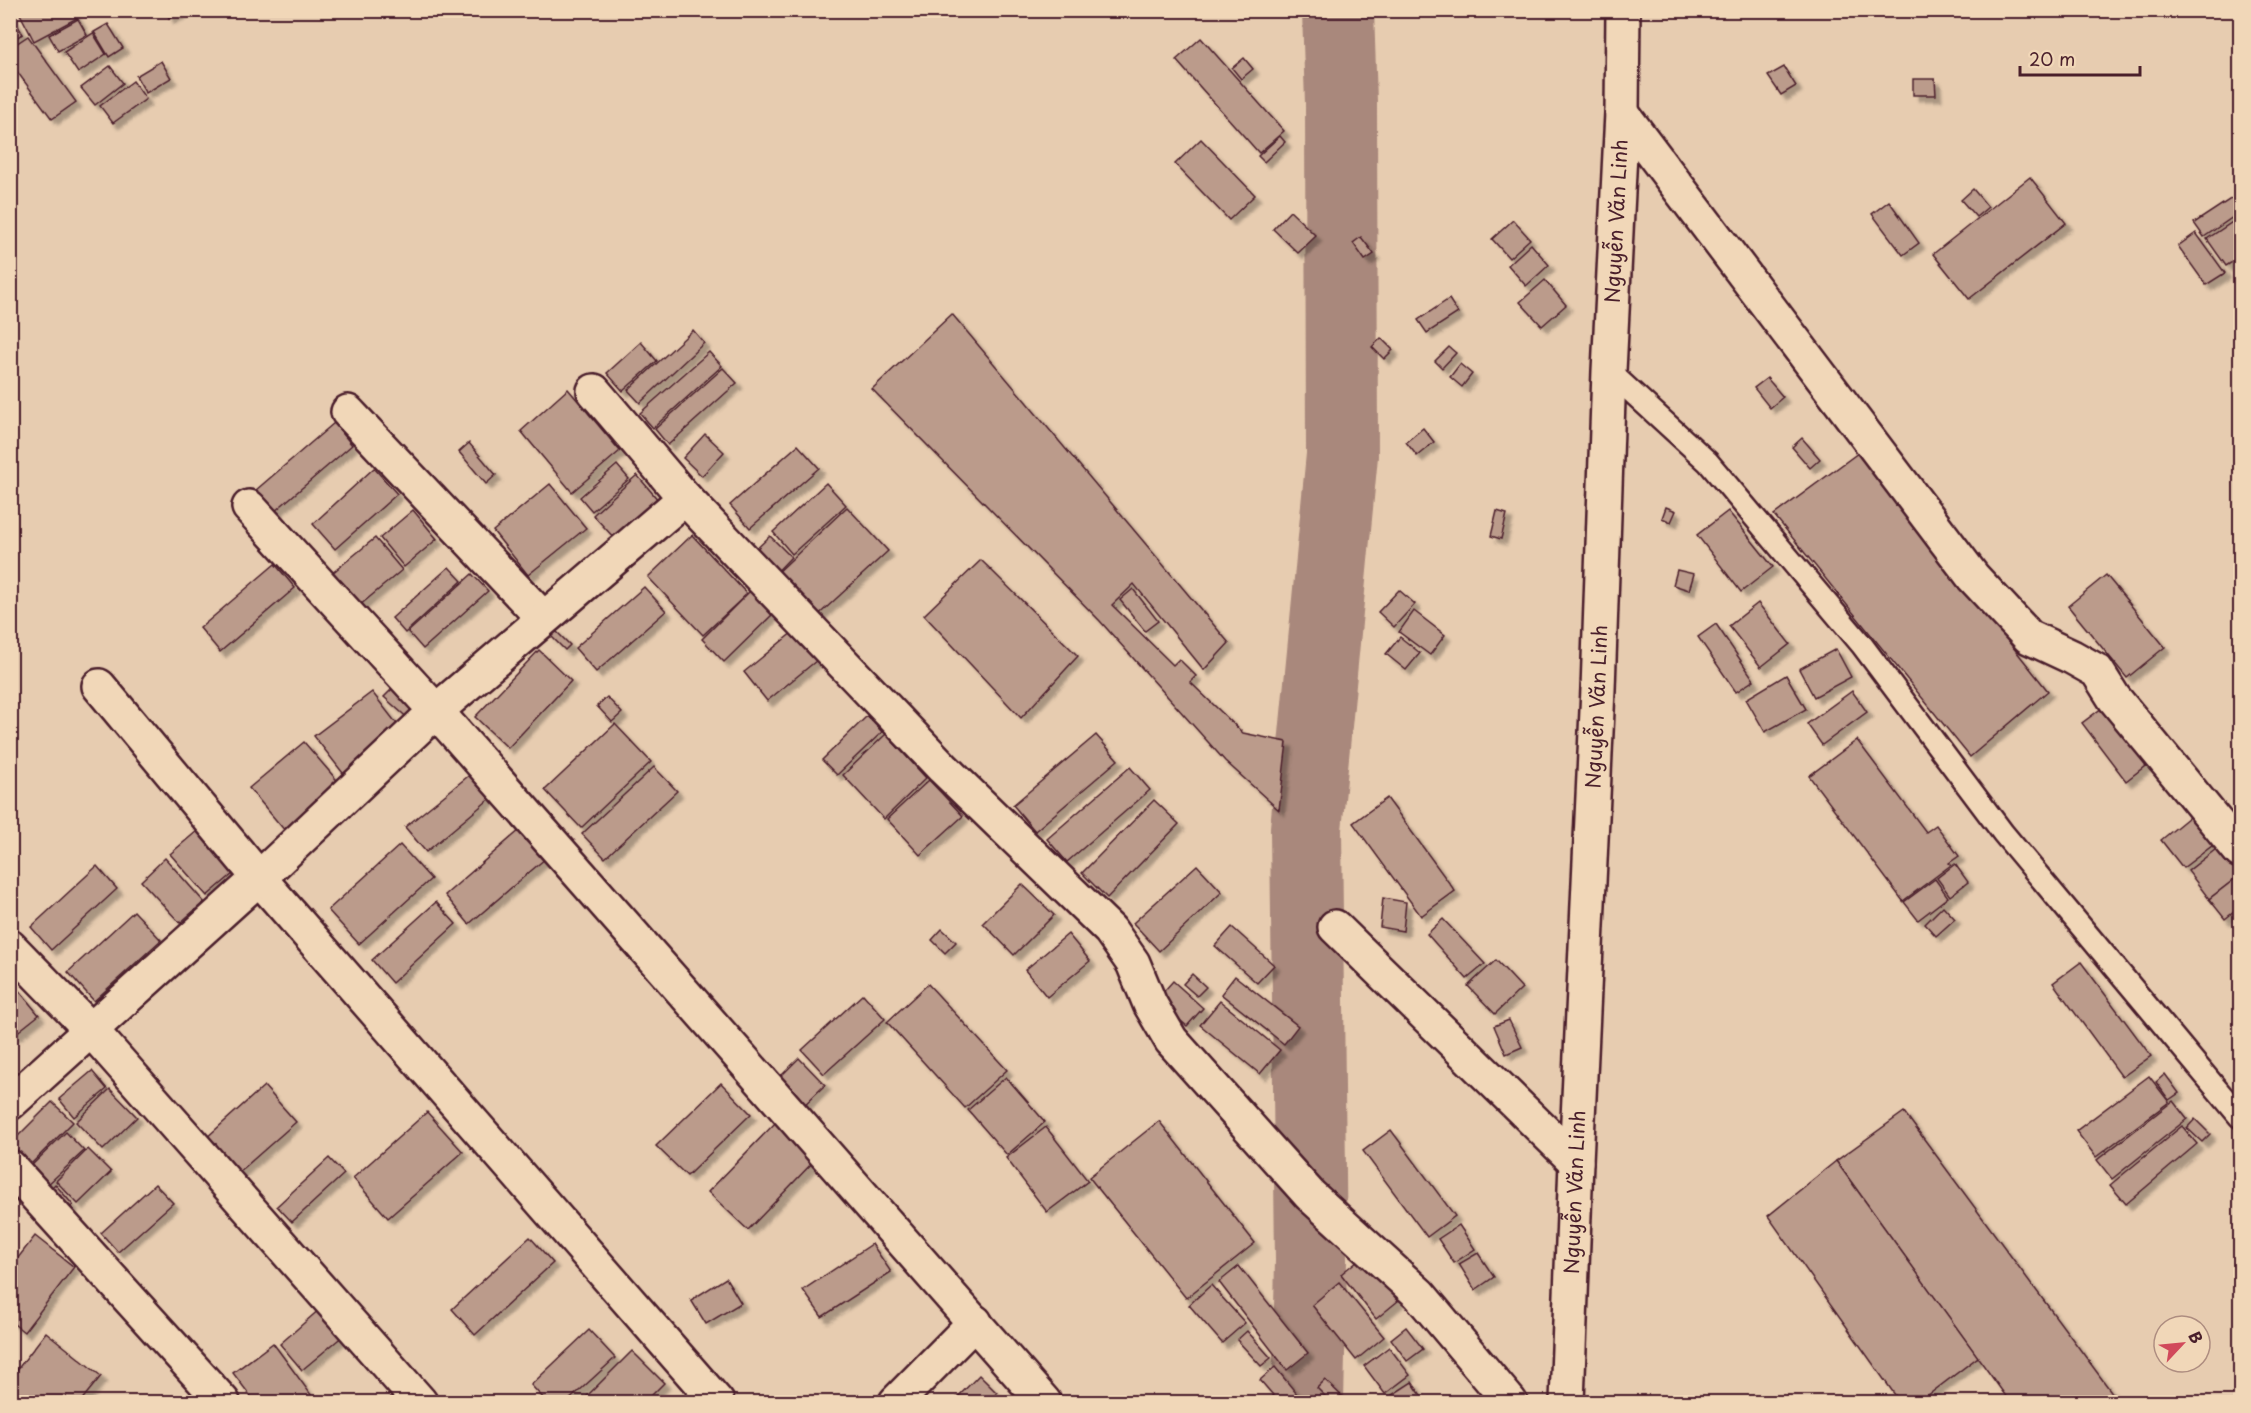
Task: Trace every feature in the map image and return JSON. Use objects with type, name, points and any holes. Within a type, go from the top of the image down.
[{"type":"main road","name":"Nguyễn Văn Linh","points":[[1567,1402],[1598,689],[1609,371],[1622,113],[1623,10]]},
{"type":"main road","points":[[1622,113],[1974,577],[2029,637],[2097,671],[2114,698],[2241,851]]},
{"type":"main road","points":[[594,391],[685,498],[944,768],[1110,930],[1133,963],[1149,1004],[1171,1040],[1310,1195],[1419,1294],[1510,1402]]},
{"type":"main road","points":[[348,412],[543,618]]},
{"type":"main road","points":[[10,1103],[259,878],[436,711],[685,498]]},
{"type":"main road","points":[[249,507],[436,711],[1044,1402]]},
{"type":"main road","points":[[99,686],[259,878],[717,1402]]},
{"type":"main road","points":[[1335,927],[1576,1162]]},
{"type":"main road","points":[[10,947],[91,1030],[420,1402]]},
{"type":"main road","points":[[10,1167],[223,1402]]},
{"type":"main road","points":[[896,1402],[975,1322]]},
{"type":"lane","points":[[1609,371],[1708,462],[1862,645],[2003,833],[2241,1117]]},
{"type":"building","points":[[18,10],[72,10],[77,18],[34,41]]},
{"type":"building","points":[[165,10],[186,10],[169,18]]},
{"type":"building","points":[[10,14],[23,34],[10,41]]},
{"type":"building","points":[[78,19],[87,35],[58,51],[49,35]]},
{"type":"building","points":[[108,24],[123,48],[109,57],[94,32]]},
{"type":"building","points":[[93,33],[106,54],[78,73],[64,52]]},
{"type":"building","points":[[28,36],[76,102],[52,119],[10,62],[10,48]]},
{"type":"building","points":[[1201,38],[1284,131],[1259,153],[1176,60]]},
{"type":"building","points":[[1244,58],[1253,69],[1241,79],[1232,68]]},
{"type":"building","points":[[161,61],[171,78],[146,93],[136,76]]},
{"type":"building","points":[[110,66],[123,83],[95,105],[81,88]]},
{"type":"building","points":[[1784,67],[1796,86],[1781,95],[1768,76]]},
{"type":"building","points":[[1913,79],[1935,79],[1936,95],[1913,95]]},
{"type":"building","points":[[133,81],[146,99],[113,123],[100,106]]},
{"type":"building","points":[[1280,136],[1285,142],[1264,162],[1258,156]]},
{"type":"building","points":[[1201,139],[1255,195],[1229,220],[1175,164]]},
{"type":"building","points":[[2030,177],[2066,223],[1969,299],[1933,254]]},
{"type":"building","points":[[1973,189],[1988,207],[1976,217],[1961,200]]},
{"type":"building","points":[[2235,196],[2240,204],[2240,212],[2204,237],[2194,223]]},
{"type":"building","points":[[1889,201],[1919,243],[1903,255],[1872,214]]},
{"type":"building","points":[[1290,211],[1316,236],[1298,253],[1273,229]]},
{"type":"building","points":[[2240,217],[2240,257],[2226,266],[2207,239]]},
{"type":"building","points":[[1513,220],[1530,239],[1509,258],[1492,239]]},
{"type":"building","points":[[2196,233],[2225,273],[2206,285],[2178,246]]},
{"type":"building","points":[[1361,237],[1374,254],[1365,260],[1353,243]]},
{"type":"building","points":[[1531,244],[1549,265],[1526,286],[1508,265]]},
{"type":"building","points":[[1545,280],[1566,305],[1542,326],[1520,302]]},
{"type":"building","points":[[1449,299],[1458,313],[1427,333],[1418,320]]},
{"type":"building","points":[[952,314],[1229,643],[1204,670],[1134,584],[1112,605],[1173,665],[1179,659],[1196,676],[1190,682],[1243,733],[1287,742],[1279,810],[1225,761],[1100,621],[872,389]]},
{"type":"building","points":[[693,330],[704,343],[640,403],[628,390]]},
{"type":"building","points":[[1381,338],[1393,350],[1384,359],[1372,347]]},
{"type":"building","points":[[641,342],[657,361],[623,391],[607,373]]},
{"type":"building","points":[[1449,347],[1456,353],[1442,368],[1435,361]]},
{"type":"building","points":[[709,352],[722,366],[653,428],[640,413]]},
{"type":"building","points":[[1460,364],[1472,374],[1462,387],[1450,377]]},
{"type":"building","points":[[723,368],[737,383],[668,445],[655,429]]},
{"type":"building","points":[[1767,378],[1783,397],[1770,408],[1754,388]]},
{"type":"building","points":[[568,389],[620,451],[572,492],[521,431]]},
{"type":"building","points":[[334,423],[352,445],[275,511],[256,490]]},
{"type":"building","points":[[1423,428],[1434,442],[1417,456],[1406,442]]},
{"type":"building","points":[[705,434],[724,452],[702,476],[683,458]]},
{"type":"building","points":[[1802,438],[1820,459],[1810,468],[1792,447]]},
{"type":"building","points":[[469,443],[496,475],[486,484],[459,452]]},
{"type":"building","points":[[798,445],[819,468],[750,528],[730,505]]},
{"type":"building","points":[[1858,453],[2048,691],[1970,757],[1774,515]]},
{"type":"building","points":[[617,465],[629,479],[592,511],[580,497]]},
{"type":"building","points":[[374,468],[397,494],[335,549],[313,524]]},
{"type":"building","points":[[637,475],[659,501],[616,540],[593,515]]},
{"type":"building","points":[[826,483],[846,505],[792,554],[773,532]]},
{"type":"building","points":[[550,484],[586,528],[528,575],[493,531]]},
{"type":"building","points":[[847,507],[888,551],[813,620],[773,577]]},
{"type":"building","points":[[1666,507],[1676,511],[1671,522],[1662,518]]},
{"type":"building","points":[[413,510],[437,539],[404,567],[380,538]]},
{"type":"building","points":[[1497,511],[1507,514],[1501,539],[1491,536]]},
{"type":"building","points":[[1728,511],[1773,567],[1741,592],[1697,535]]},
{"type":"building","points":[[692,535],[747,594],[703,635],[648,577]]},
{"type":"building","points":[[770,536],[791,557],[769,580],[747,558]]},
{"type":"building","points":[[375,538],[402,570],[359,606],[331,574]]},
{"type":"building","points":[[981,560],[1078,656],[1021,718],[924,615]]},
{"type":"building","points":[[275,564],[295,588],[220,652],[200,628]]},
{"type":"building","points":[[449,567],[462,581],[405,633],[392,618]]},
{"type":"building","points":[[1677,570],[1694,574],[1689,590],[1673,585]]},
{"type":"building","points":[[472,574],[488,591],[423,649],[408,632]]},
{"type":"building","points":[[2106,575],[2165,647],[2127,678],[2068,606]]},
{"type":"building","points":[[644,587],[666,611],[596,672],[575,648]]},
{"type":"building","points":[[1133,589],[1158,621],[1145,631],[1120,600]]},
{"type":"building","points":[[751,590],[774,613],[724,662],[702,639]]},
{"type":"building","points":[[1399,590],[1415,604],[1394,627],[1378,612]]},
{"type":"building","points":[[1758,603],[1790,644],[1761,667],[1729,626]]},
{"type":"building","points":[[1414,611],[1445,635],[1430,655],[1399,632]]},
{"type":"building","points":[[1716,624],[1754,680],[1736,692],[1698,637]]},
{"type":"building","points":[[554,629],[570,645],[565,650],[549,634]]},
{"type":"building","points":[[793,632],[816,661],[767,701],[744,672]]},
{"type":"building","points":[[1400,637],[1420,653],[1406,670],[1386,654]]},
{"type":"building","points":[[1836,649],[1851,677],[1814,697],[1799,669]]},
{"type":"building","points":[[539,650],[571,681],[508,748],[475,717]]},
{"type":"building","points":[[1786,675],[1806,709],[1765,732],[1746,699]]},
{"type":"building","points":[[396,685],[422,710],[411,721],[384,697]]},
{"type":"building","points":[[1852,691],[1867,712],[1822,745],[1807,724]]},
{"type":"building","points":[[372,692],[404,733],[346,777],[314,736]]},
{"type":"building","points":[[607,697],[622,713],[612,722],[597,706]]},
{"type":"building","points":[[2110,702],[2154,759],[2126,781],[2082,723]]},
{"type":"building","points":[[867,716],[882,732],[837,775],[822,760]]},
{"type":"building","points":[[615,724],[651,762],[581,828],[545,790]]},
{"type":"building","points":[[886,734],[926,778],[884,819],[843,775]]},
{"type":"building","points":[[1096,735],[1118,760],[1035,831],[1013,805]]},
{"type":"building","points":[[1857,740],[1926,832],[1936,825],[1959,856],[1949,863],[1951,865],[1903,901],[1809,776]]},
{"type":"building","points":[[304,742],[341,785],[286,832],[249,788]]},
{"type":"building","points":[[654,767],[677,791],[605,858],[582,834]]},
{"type":"building","points":[[1130,767],[1150,790],[1067,862],[1047,839]]},
{"type":"building","points":[[472,773],[492,797],[426,852],[405,827]]},
{"type":"building","points":[[929,780],[963,816],[920,855],[887,819]]},
{"type":"building","points":[[1387,798],[1455,891],[1421,916],[1353,823]]},
{"type":"building","points":[[1154,800],[1179,824],[1107,898],[1082,873]]},
{"type":"building","points":[[2194,813],[2217,842],[2183,868],[2161,840]]},
{"type":"building","points":[[204,825],[241,867],[207,896],[170,854]]},
{"type":"building","points":[[521,829],[546,858],[469,924],[445,895]]},
{"type":"building","points":[[400,845],[431,879],[359,944],[328,910]]},
{"type":"building","points":[[2220,846],[2240,875],[2209,899],[2188,871]]},
{"type":"building","points":[[165,858],[204,902],[180,923],[141,881]]},
{"type":"building","points":[[1955,864],[1968,882],[1950,896],[1937,878]]},
{"type":"building","points":[[1197,865],[1222,892],[1159,951],[1133,923]]},
{"type":"building","points":[[97,866],[117,889],[51,950],[31,927]]},
{"type":"building","points":[[2240,875],[2240,907],[2225,919],[2209,899]]},
{"type":"building","points":[[1935,879],[1948,897],[1918,920],[1904,902]]},
{"type":"building","points":[[1022,884],[1054,915],[1014,955],[983,923]]},
{"type":"building","points":[[1383,898],[1406,902],[1403,931],[1380,927]]},
{"type":"building","points":[[436,902],[456,924],[392,983],[372,960]]},
{"type":"building","points":[[1943,906],[1955,919],[1936,936],[1925,924]]},
{"type":"building","points":[[134,911],[161,940],[94,1001],[68,972]]},
{"type":"building","points":[[1443,919],[1485,964],[1467,979],[1427,934]]},
{"type":"building","points":[[1232,927],[1274,965],[1257,983],[1215,946]]},
{"type":"building","points":[[942,929],[956,942],[945,953],[932,940]]},
{"type":"building","points":[[1068,934],[1090,961],[1047,997],[1025,970]]},
{"type":"building","points":[[1496,960],[1522,988],[1495,1014],[1468,986]]},
{"type":"building","points":[[2081,962],[2151,1056],[2122,1077],[2053,983]]},
{"type":"building","points":[[1192,974],[1206,987],[1197,996],[1183,984]]},
{"type":"building","points":[[1235,976],[1298,1026],[1284,1044],[1221,994]]},
{"type":"building","points":[[1173,981],[1203,1008],[1187,1026],[1156,1000]]},
{"type":"building","points":[[928,984],[1007,1070],[965,1108],[887,1022]]},
{"type":"building","points":[[16,987],[39,1015],[10,1038],[10,992]]},
{"type":"building","points":[[863,994],[885,1019],[824,1074],[802,1050]]},
{"type":"building","points":[[1220,1001],[1280,1050],[1260,1074],[1200,1025]]},
{"type":"building","points":[[1509,1020],[1522,1047],[1506,1054],[1494,1026]]},
{"type":"building","points":[[799,1058],[825,1085],[798,1111],[773,1084]]},
{"type":"building","points":[[92,1071],[107,1089],[74,1117],[59,1099]]},
{"type":"building","points":[[2165,1074],[2179,1093],[2169,1100],[2156,1082]]},
{"type":"building","points":[[2149,1076],[2169,1102],[2096,1157],[2076,1131]]},
{"type":"building","points":[[1006,1077],[1045,1122],[1007,1155],[968,1110]]},
{"type":"building","points":[[721,1083],[751,1114],[687,1176],[656,1146]]},
{"type":"building","points":[[264,1086],[296,1122],[237,1174],[205,1139]]},
{"type":"building","points":[[110,1089],[137,1117],[103,1150],[76,1122]]},
{"type":"building","points":[[2173,1101],[2187,1119],[2112,1179],[2097,1160]]},
{"type":"building","points":[[52,1102],[73,1122],[27,1168],[10,1151],[10,1144]]},
{"type":"building","points":[[427,1112],[463,1152],[388,1218],[353,1178]]},
{"type":"building","points":[[1904,1112],[2119,1402],[2010,1402],[1836,1161]]},
{"type":"building","points":[[2195,1119],[2210,1134],[2202,1142],[2187,1128]]},
{"type":"building","points":[[777,1121],[816,1159],[748,1230],[708,1192]]},
{"type":"building","points":[[1159,1121],[1255,1243],[1186,1298],[1089,1177]]},
{"type":"building","points":[[2182,1126],[2197,1144],[2126,1204],[2110,1185]]},
{"type":"building","points":[[1046,1127],[1088,1181],[1047,1212],[1006,1158]]},
{"type":"building","points":[[1391,1130],[1455,1216],[1427,1237],[1363,1151]]},
{"type":"building","points":[[66,1132],[84,1151],[46,1186],[29,1168]]},
{"type":"building","points":[[88,1149],[111,1172],[78,1204],[56,1181]]},
{"type":"building","points":[[329,1158],[344,1174],[292,1222],[277,1206]]},
{"type":"building","points":[[1836,1161],[1978,1357],[1919,1402],[1900,1402],[1768,1216]]},
{"type":"building","points":[[55,1184],[73,1205],[66,1212],[47,1192]]},
{"type":"building","points":[[155,1184],[173,1203],[118,1252],[101,1233]]},
{"type":"building","points":[[1459,1225],[1475,1249],[1454,1263],[1438,1239]]},
{"type":"building","points":[[35,1236],[74,1267],[24,1332],[10,1321],[10,1268]]},
{"type":"building","points":[[530,1237],[553,1263],[475,1335],[452,1309]]},
{"type":"building","points":[[872,1244],[891,1272],[822,1317],[803,1290]]},
{"type":"building","points":[[1478,1253],[1494,1277],[1475,1290],[1459,1264]]},
{"type":"building","points":[[1363,1256],[1398,1301],[1376,1319],[1341,1274]]},
{"type":"building","points":[[1239,1266],[1308,1353],[1287,1370],[1219,1282]]},
{"type":"building","points":[[726,1278],[741,1303],[706,1324],[691,1300]]},
{"type":"building","points":[[1339,1282],[1384,1337],[1356,1360],[1312,1305]]},
{"type":"building","points":[[1211,1285],[1245,1323],[1222,1343],[1189,1305]]},
{"type":"building","points":[[321,1308],[344,1335],[302,1370],[280,1344]]},
{"type":"building","points":[[1406,1327],[1423,1349],[1407,1361],[1391,1339]]},
{"type":"building","points":[[589,1330],[615,1358],[567,1402],[547,1402],[531,1385]]},
{"type":"building","points":[[1247,1331],[1271,1358],[1261,1366],[1237,1340]]},
{"type":"building","points":[[46,1332],[101,1376],[80,1402],[10,1402],[10,1379]]},
{"type":"building","points":[[273,1343],[312,1396],[304,1402],[255,1402],[233,1373]]},
{"type":"building","points":[[1389,1347],[1410,1375],[1385,1394],[1364,1366]]},
{"type":"building","points":[[632,1351],[664,1383],[645,1402],[581,1402]]},
{"type":"building","points":[[1275,1367],[1301,1399],[1297,1402],[1279,1402],[1260,1380]]},
{"type":"building","points":[[979,1375],[997,1393],[987,1402],[953,1402]]},
{"type":"building","points":[[1325,1380],[1348,1402],[1331,1402],[1317,1388]]},
{"type":"building","points":[[1412,1382],[1425,1401],[1397,1402],[1392,1395]]},
{"type":"waterway","points":[[1308,1402],[1311,1260],[1306,829],[1342,455],[1341,103],[1338,10]]}]
